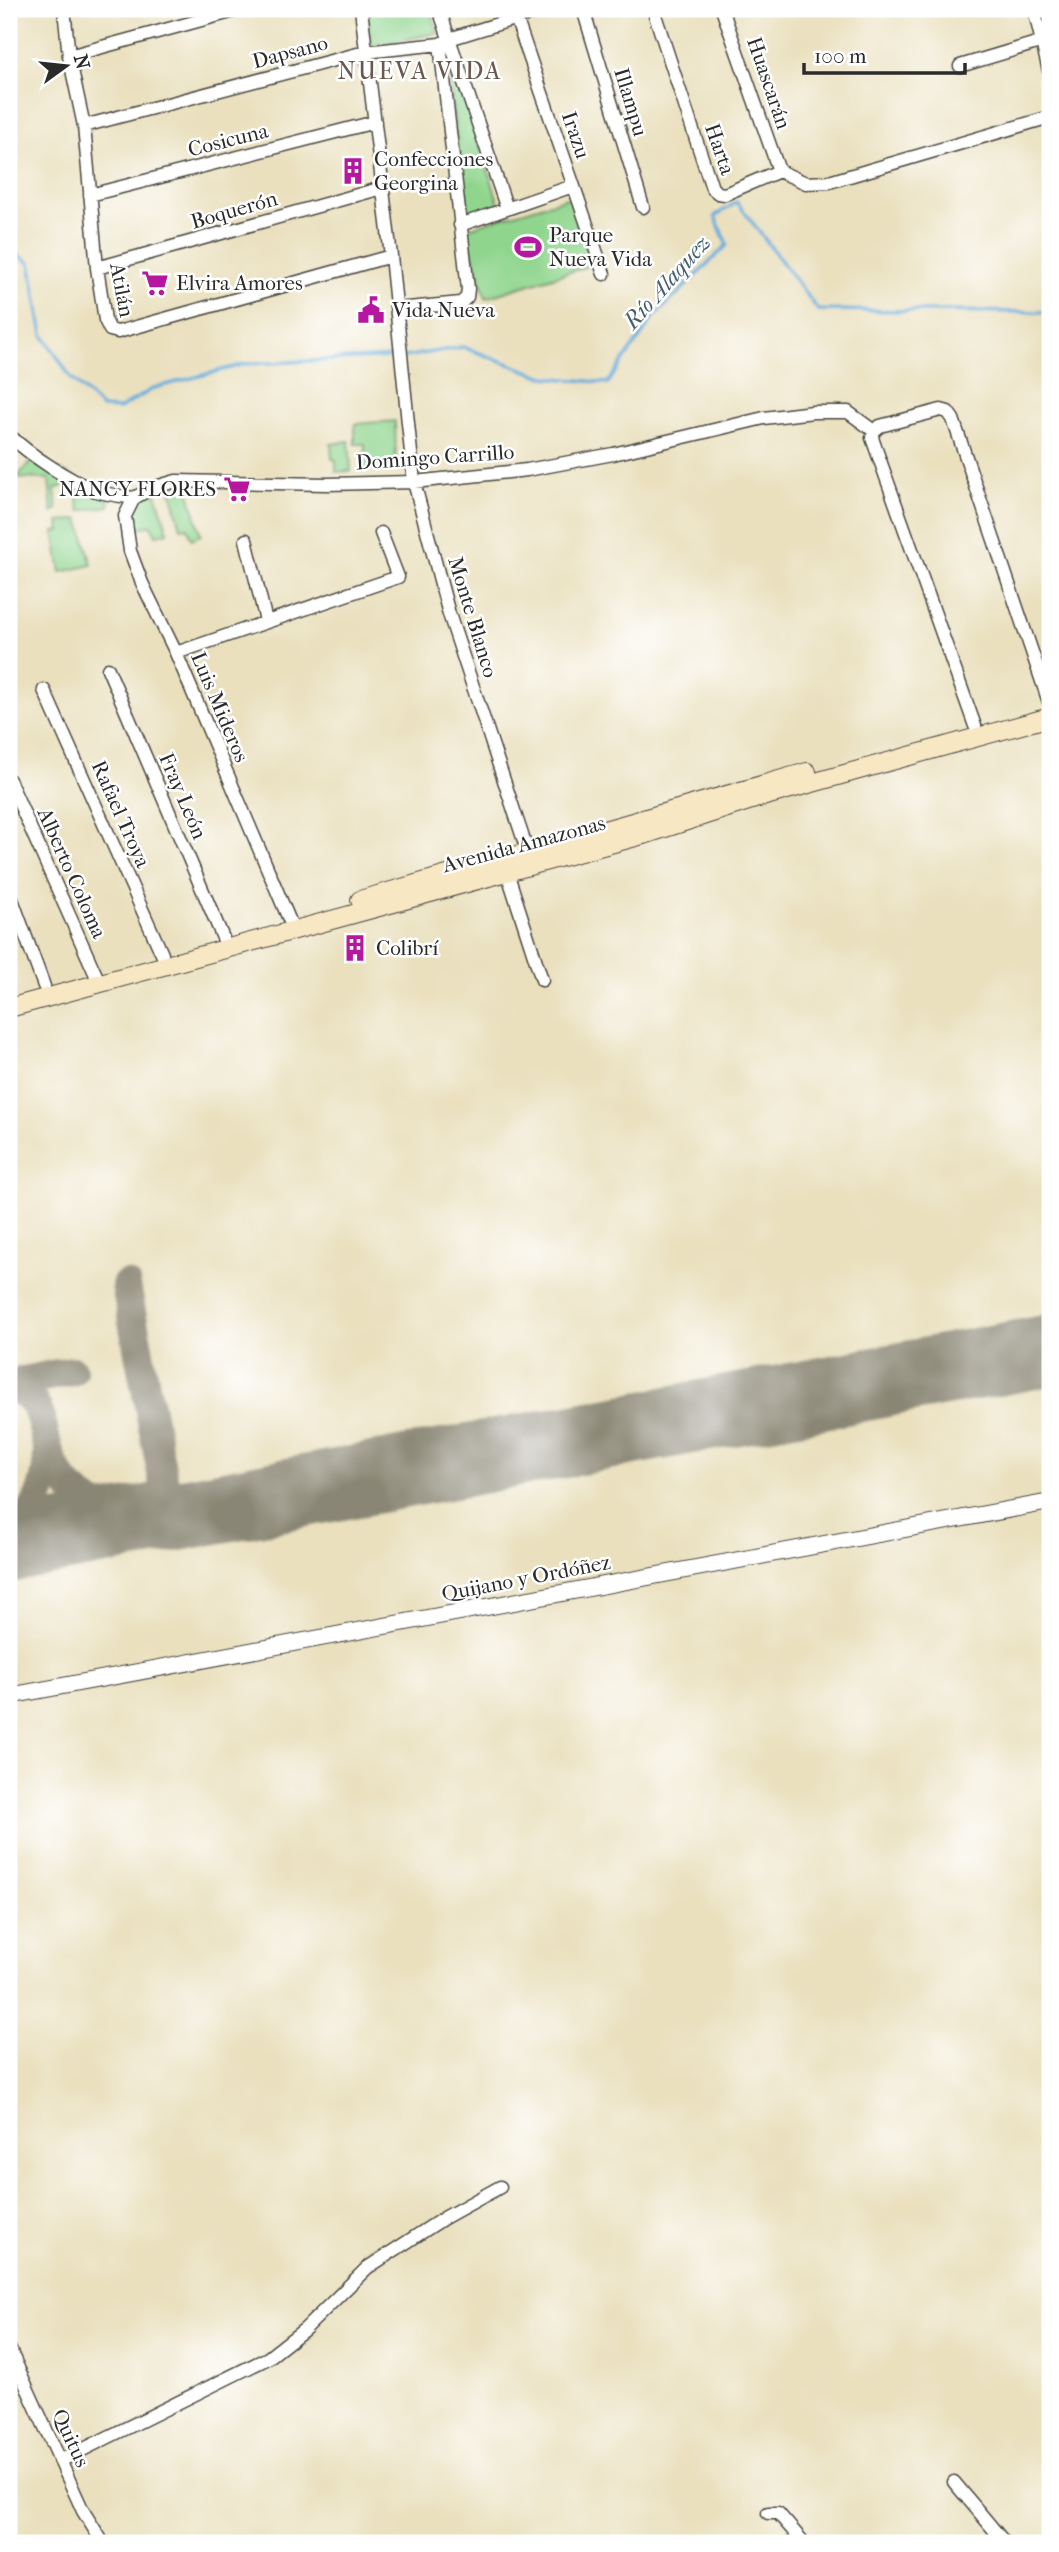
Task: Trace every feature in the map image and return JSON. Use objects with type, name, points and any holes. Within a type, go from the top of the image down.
[{"type":"main road","name":"Avenida Amazonas","points":[[9,996],[44,986],[97,977],[530,859],[755,786],[1050,705]]},
{"type":"main road","name":"Avenida Amazonas","points":[[9,1007],[162,954],[507,872],[530,859],[650,833],[758,798],[1050,717]]},
{"type":"street","name":"Atilán","points":[[64,9],[69,56],[84,126],[97,268],[105,320],[110,330],[118,332],[391,256]]},
{"type":"street","points":[[69,56],[242,9]]},
{"type":"street","points":[[361,9],[397,309],[461,303],[467,297],[439,9]]},
{"type":"street","name":"Dapsano","points":[[84,126],[365,52],[444,41],[515,14],[546,9]]},
{"type":"street","name":"Illampu","points":[[583,9],[643,207]]},
{"type":"street","name":"Harta","points":[[653,9],[712,188],[725,194],[779,171]]},
{"type":"street","name":"Huascarán","points":[[722,9],[779,171]]},
{"type":"street","points":[[1034,9],[1046,41],[1050,75]]},
{"type":"street","name":"Irazu","points":[[515,14],[604,274]]},
{"type":"street","points":[[444,41],[507,209]]},
{"type":"street","points":[[960,66],[1046,41]]},
{"type":"street","points":[[779,171],[806,183],[829,183],[1050,117]]},
{"type":"street","name":"Cosicuna","points":[[90,195],[375,122]]},
{"type":"street","points":[[460,225],[573,186]]},
{"type":"street","name":"Boquerón","points":[[97,268],[382,188]]},
{"type":"street","name":"Monte Blanco","points":[[397,309],[414,482],[449,614],[530,859]]},
{"type":"street","points":[[975,726],[872,438],[874,431],[880,426],[941,410],[948,412],[953,419],[1050,705]]},
{"type":"street","name":"Domingo Carrillo","points":[[134,498],[152,488],[176,481],[327,484],[414,482],[527,470],[613,454],[764,418],[813,412],[848,412],[874,431]]},
{"type":"street","points":[[9,435],[21,446],[96,491],[134,498]]},
{"type":"street","name":"Luis Mideros","points":[[134,498],[125,516],[130,551],[291,925]]},
{"type":"street","points":[[176,653],[398,577],[381,533]]},
{"type":"street","points":[[246,540],[266,621]]},
{"type":"street","name":"Fray León","points":[[108,669],[223,938]]},
{"type":"street","name":"Rafael Troya","points":[[44,690],[162,954]]},
{"type":"street","name":"Alberto Coloma","points":[[9,780],[97,977]]},
{"type":"street","points":[[507,872],[542,980]]},
{"type":"street","points":[[9,891],[44,986]]},
{"type":"street","name":"Quijano y Ordóñez","points":[[9,1696],[1050,1502]]},
{"type":"street","points":[[60,2461],[268,2358],[304,2329],[367,2268],[444,2218],[500,2187]]},
{"type":"street","name":"Quitus","points":[[9,2347],[83,2511],[103,2543]]},
{"type":"street","points":[[954,2482],[1005,2543]]},
{"type":"street","points":[[768,2512],[778,2513],[804,2543]]},
{"type":"green space","points":[[365,9],[430,9],[438,33],[371,46]]},
{"type":"green space","points":[[451,56],[499,204],[465,216],[447,57]]},
{"type":"green space","name":"Parque Nueva Vida","points":[[570,197],[591,265],[486,298],[465,229]]},
{"type":"green space","points":[[395,421],[396,465],[365,470],[361,455],[365,455],[365,444],[355,444],[355,424]]},
{"type":"green space","points":[[349,441],[351,471],[336,472],[336,460],[332,459],[331,444]]},
{"type":"green space","points":[[35,458],[108,494],[109,506],[80,511],[74,481],[55,489],[57,509],[52,512],[49,479],[9,478],[9,468],[19,475]]},
{"type":"green space","points":[[188,489],[201,535],[192,539],[187,527],[181,528],[171,490]]},
{"type":"green space","points":[[156,493],[168,532],[156,535],[151,525],[134,529],[134,498]]},
{"type":"green space","points":[[79,519],[92,565],[61,572],[54,532],[60,531],[59,522]]},
{"type":"waterway","name":"Río Alaquez","points":[[404,357],[463,347],[544,377],[608,383],[654,317],[727,245],[715,216],[737,202],[818,310],[1046,312],[1050,307]]},
{"type":"waterway","name":"Río Alaquez","points":[[9,249],[30,263],[43,335],[71,378],[102,408],[119,409],[154,388],[245,364],[397,357]]},
{"type":"taxiway","points":[[123,1525],[150,1510],[158,1500],[164,1484],[126,1285]]},
{"type":"taxiway","points":[[9,1384],[72,1371]]},
{"type":"taxiway","points":[[9,1387],[21,1392],[35,1405],[55,1467],[75,1492],[100,1508],[146,1518]]},
{"type":"taxiway","points":[[9,1536],[27,1519],[39,1498],[46,1474],[48,1449]]},
{"type":"taxiway","points":[[164,1484],[187,1504],[217,1508]]},
{"type":"runway","points":[[9,1547],[1050,1350]]},
{"type":"place","name":"Confecciones Georgina","points":[[353,171]]},
{"type":"place","name":"Parque Nueva Vida","points":[[528,247]]},
{"type":"place","name":"Elvira Amores","points":[[155,283]]},
{"type":"place","name":"Vida Nueva","points":[[371,310]]},
{"type":"place","name":"NANCY FLORES","points":[[237,489]]},
{"type":"place","name":"Colibrí","points":[[355,948]]},
{"type":"district","name":"NUEVA VIDA","points":[[420,71]]}]
